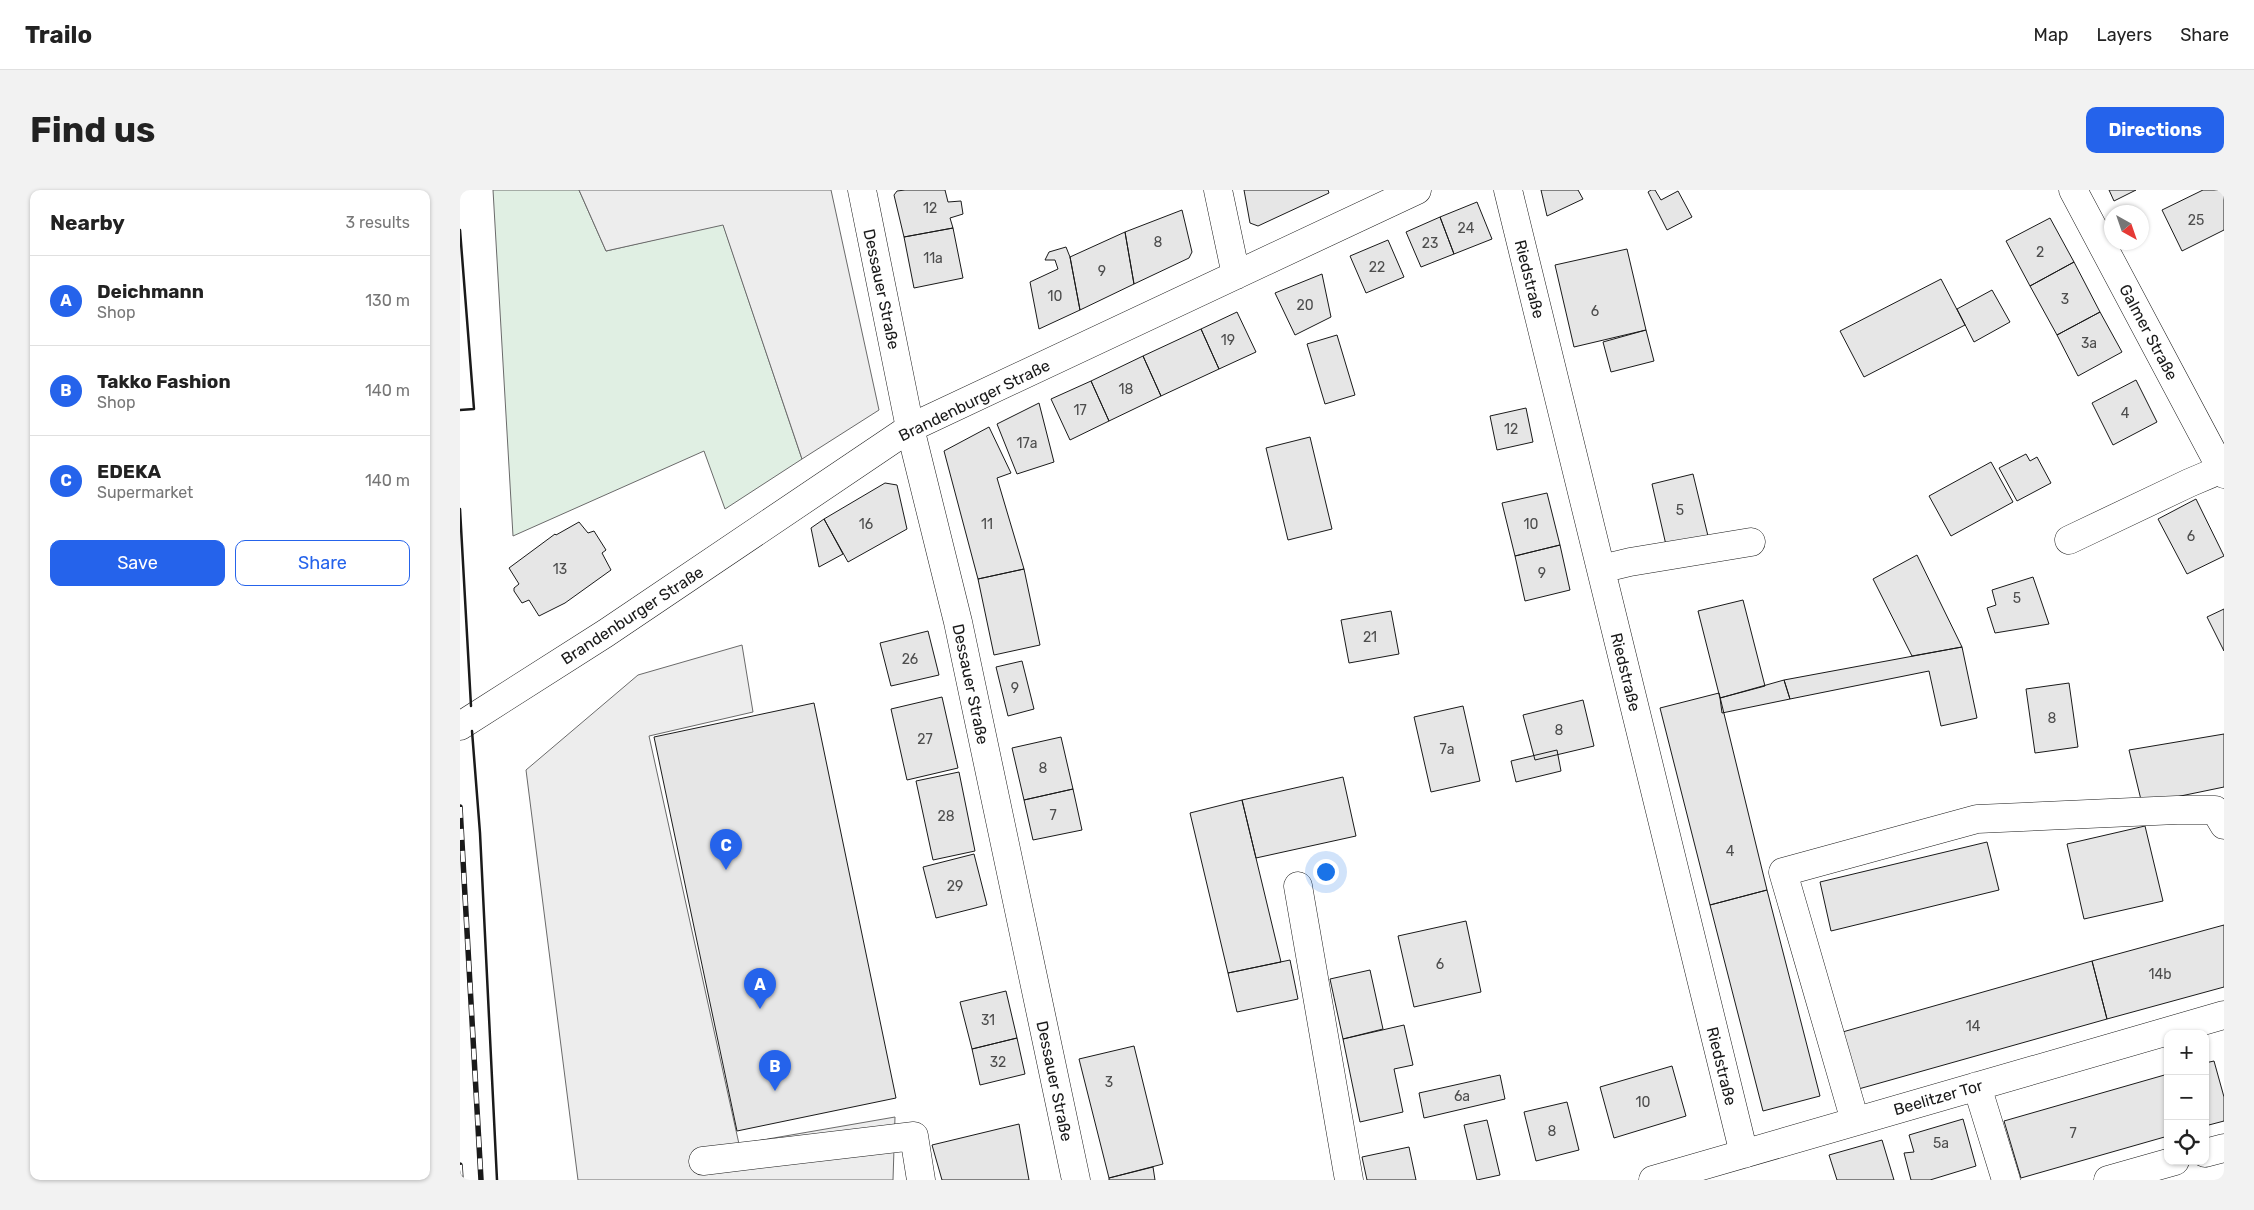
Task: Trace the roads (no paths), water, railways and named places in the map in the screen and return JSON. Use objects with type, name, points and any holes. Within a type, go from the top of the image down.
[{"type":"street","name":"Dessauer Straße","points":[[862,190],[910,428],[958,622],[1076,1180]]},
{"type":"street","points":[[1218,190],[1236,275]]},
{"type":"street","name":"Brandenburger Straße","points":[[460,726],[606,633],[910,428],[1417,190]]},
{"type":"street","name":"Riedstraße","points":[[1508,190],[1744,1154]]},
{"type":"street","name":"Galmer Straße","points":[[2073,190],[2223,472]]},
{"type":"street","points":[[2069,540],[2189,483],[2223,472]]},
{"type":"street","points":[[1601,569],[1630,562],[1751,542]]},
{"type":"street","points":[[1855,1121],[1783,872],[1977,820],[2177,810],[2215,810],[2224,825]]},
{"type":"street","points":[[1298,886],[1349,1180]]},
{"type":"street","name":"Beelitzer Tor","points":[[1653,1180],[1977,1086],[2223,1020]]},
{"type":"street","points":[[1977,1086],[2006,1180]]},
{"type":"street","points":[[703,1161],[914,1136],[922,1180]]},
{"type":"street","points":[[2209,1152],[2224,1148]]},
{"type":"street","points":[[2108,1180],[2164,1164]]},
{"type":"railway","points":[[460,807],[481,1180]]},
{"type":"railway","points":[[460,1165],[461,1180]]},
{"type":"place","name":"EDEKA","points":[[726,870]]},
{"type":"place","name":"Deichmann","points":[[760,1009]]},
{"type":"place","name":"Takko Fashion","points":[[775,1091]]}]
